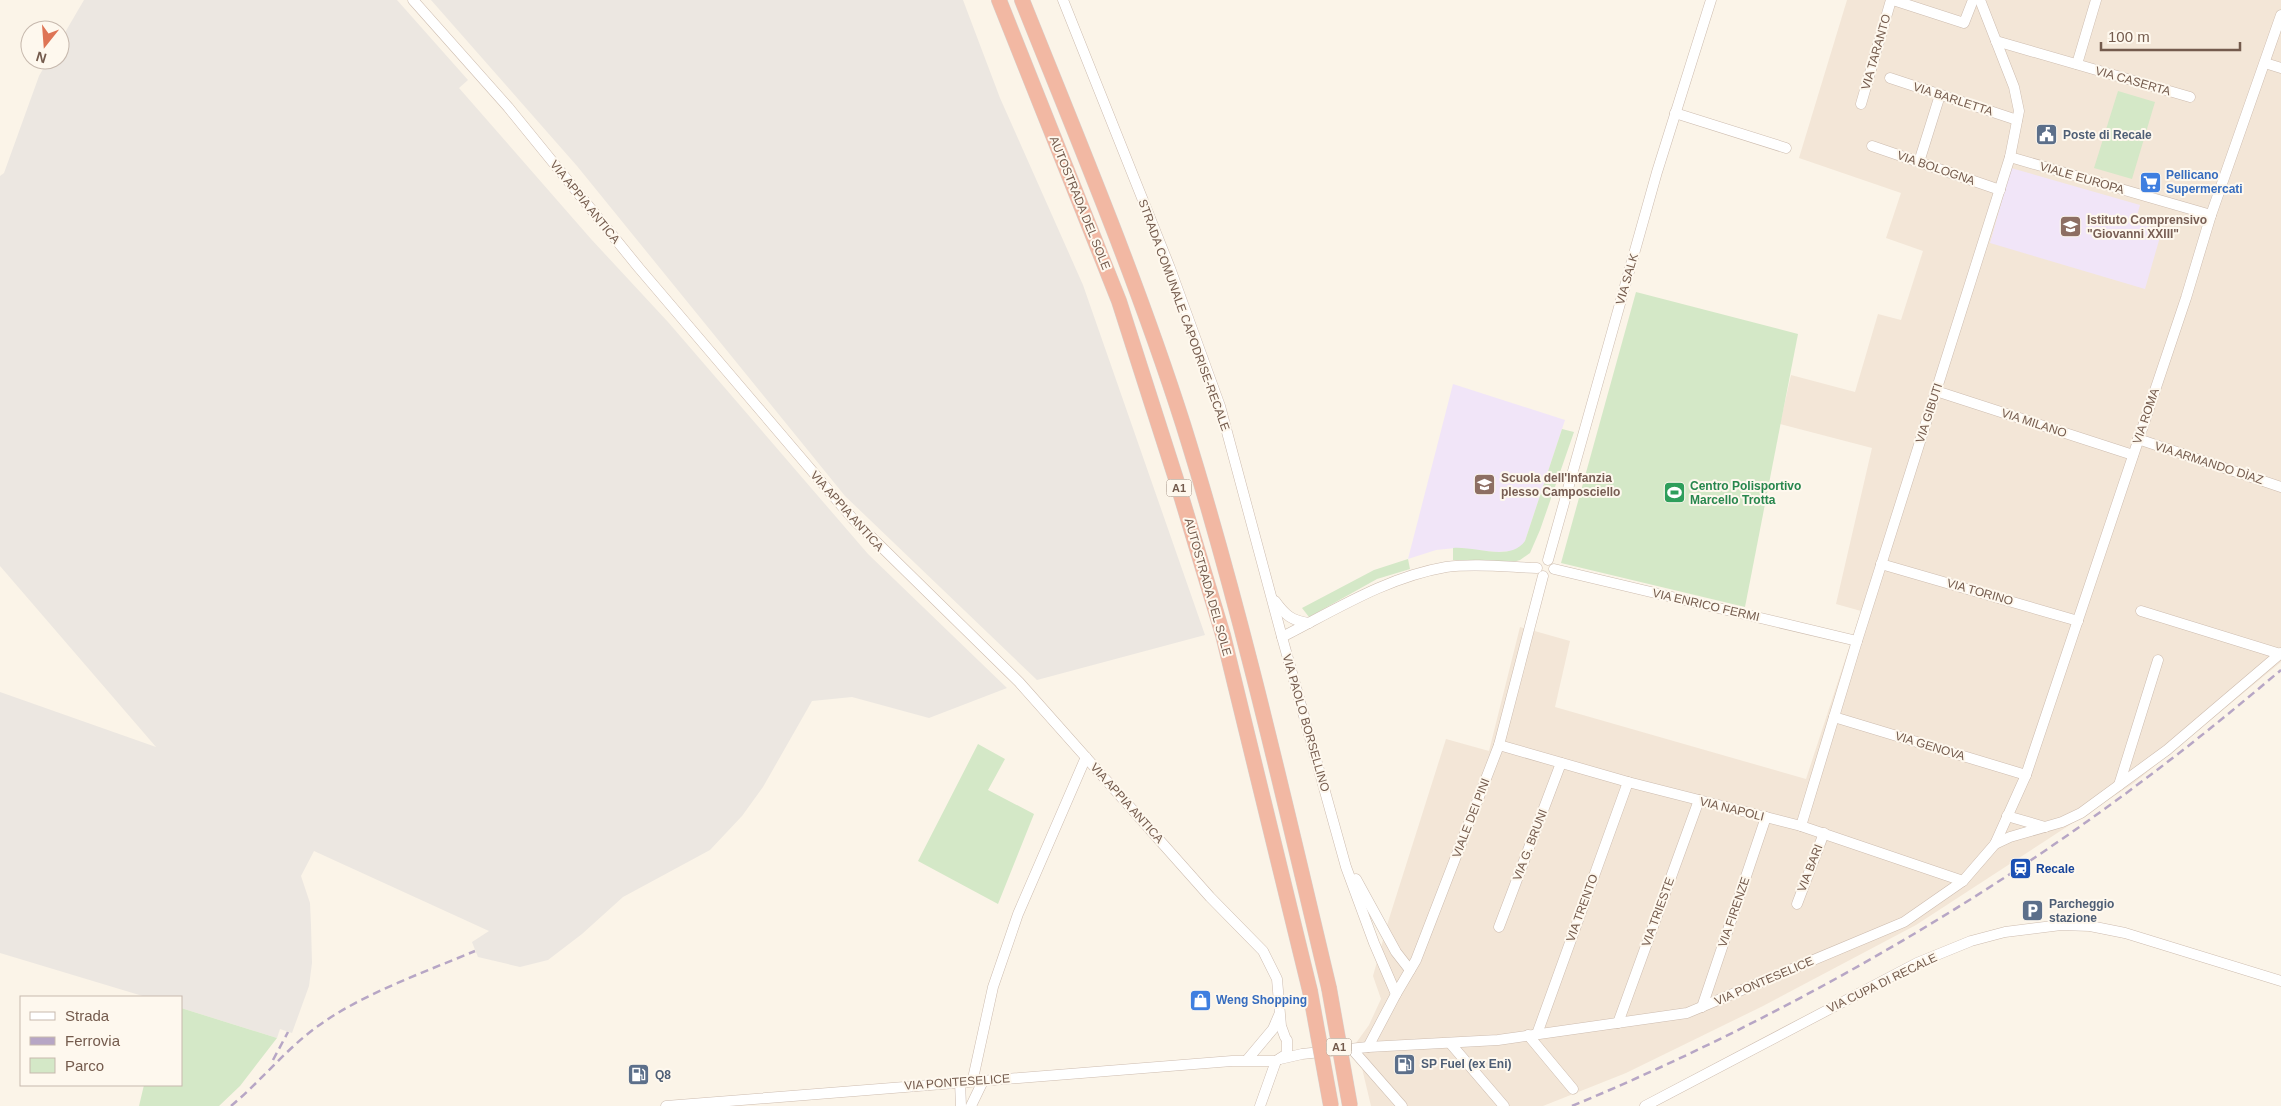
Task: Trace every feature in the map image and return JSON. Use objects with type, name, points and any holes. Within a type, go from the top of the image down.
[{"type":"highway","name":"AUTOSTRADA DEL SOLE","points":[[999,0],[1119,301],[1176,479],[1223,635],[1310,991],[1331,1106]]},
{"type":"highway","name":"AUTOSTRADA DEL SOLE","points":[[1022,0],[1138,289],[1182,423],[1244,632],[1329,988],[1350,1106]]},
{"type":"street","name":"VIA APPIA ANTICA","points":[[413,0],[508,107],[639,268],[853,519],[1019,682],[1204,890],[1262,952],[1277,979],[1280,1012],[1286,1039]]},
{"type":"street","name":"STRADA COMUNALE CAPODRISE-RECALE","points":[[1063,0],[1170,268],[1220,406],[1282,637]]},
{"type":"street","name":"VIA SALK","points":[[1548,560],[1657,172],[1711,0]]},
{"type":"street","points":[[1892,0],[1964,23],[1973,0]]},
{"type":"street","name":"VIA TARANTO","points":[[1861,104],[1892,0]]},
{"type":"street","name":"VIA GIBUTI","points":[[1801,826],[1881,564],[2010,157],[2019,111],[2014,87],[1980,0]]},
{"type":"street","points":[[2077,64],[2096,0]]},
{"type":"street","name":"VIA ROMA","points":[[1995,844],[2026,775],[2186,298],[2211,215],[2281,15]]},
{"type":"street","name":"VIA CASERTA","points":[[1996,41],[2190,97]]},
{"type":"street","points":[[2265,63],[2281,68]]},
{"type":"street","name":"VIA BARLETTA","points":[[1890,78],[2017,120]]},
{"type":"street","points":[[1919,162],[1940,95]]},
{"type":"street","points":[[1676,113],[1786,148]]},
{"type":"street","name":"VIA BOLOGNA","points":[[1872,146],[2000,190]]},
{"type":"street","name":"VIALE EUROPA","points":[[2010,157],[2211,215]]},
{"type":"street","name":"VIA MILANO","points":[[1936,391],[2133,455]]},
{"type":"street","name":"VIA ARMANDO DÌAZ","points":[[2138,439],[2281,487]]},
{"type":"street","points":[[1548,560],[1552,562],[1554,570],[1550,575],[1540,572],[1541,561],[1548,560]]},
{"type":"street","name":"VIA TORINO","points":[[1881,564],[2078,621]]},
{"type":"street","name":"VIA PAOLO BORSELLINO","points":[[1396,994],[1374,943],[1346,867],[1282,637],[1384,584],[1417,574],[1461,566],[1540,572]]},
{"type":"street","name":"VIA ENRICO FERMI","points":[[1554,570],[1857,641]]},
{"type":"street","name":"VIALE DEI PINI","points":[[1368,1047],[1416,960],[1499,744],[1540,572]]},
{"type":"street","points":[[1271,596],[1285,614],[1294,621],[1310,623]]},
{"type":"street","points":[[2141,611],[2281,654]]},
{"type":"street","name":"VIA PONTESELICE","points":[[666,1106],[1247,1060],[1276,1060],[1305,1054],[1368,1047],[1450,1043],[1533,1035],[1687,1013],[1904,922],[1963,880],[1995,844],[2010,837],[2046,827],[2081,812],[2167,750],[2281,654]]},
{"type":"street","points":[[2118,785],[2158,660]]},
{"type":"street","name":"VIA GENOVA","points":[[1834,716],[2026,775]]},
{"type":"street","name":"VIA NAPOLI","points":[[1499,744],[1628,782],[1801,826],[1963,880]]},
{"type":"street","points":[[974,1074],[993,987],[1018,914],[1086,757]]},
{"type":"street","name":"VIA G. BRUNI","points":[[1500,927],[1561,763]]},
{"type":"street","name":"VIA TRENTO","points":[[1533,1035],[1628,782]]},
{"type":"street","name":"VIA TRIESTE","points":[[1618,1023],[1699,800]]},
{"type":"street","points":[[2007,816],[2046,827]]},
{"type":"street","name":"VIA FIRENZE","points":[[1702,1007],[1766,817]]},
{"type":"street","name":"VIA BARI","points":[[1797,904],[1824,833]]},
{"type":"street","name":"VIA PAOLO BORSELLINO","points":[[1346,867],[1357,881],[1396,952],[1410,970]]},
{"type":"street","name":"VIA CUPA DI RECALE","points":[[1645,1106],[1910,967],[1971,941],[2005,932],[2061,925],[2090,926],[2125,933],[2281,981]]},
{"type":"street","points":[[1247,1060],[1277,1022],[1280,1012]]},
{"type":"street","points":[[1276,1060],[1262,1051],[1265,1039],[1276,1033],[1305,1054]]},
{"type":"street","points":[[1533,1035],[1573,1089]]},
{"type":"street","points":[[1260,1106],[1276,1060],[1287,1054],[1286,1039]]},
{"type":"street","points":[[1450,1043],[1504,1106]]},
{"type":"street","points":[[1352,1049],[1402,1106]]},
{"type":"street","points":[[971,1106],[983,1081]]},
{"type":"street","points":[[960,1082],[961,1106]]},
{"type":"shaded area","points":[[84,0],[397,0],[468,80],[459,88],[591,239],[668,322],[868,554],[1007,688],[929,718],[852,697],[812,701],[763,787],[742,816],[710,850],[623,897],[582,934],[548,960],[520,967],[478,957],[472,942],[489,931],[314,851],[301,876],[310,903],[312,963],[309,986],[292,1033],[280,1029],[277,1038],[182,1008],[182,996],[143,996],[0,953],[0,692],[156,747],[0,566],[0,176],[4,173],[42,70],[70,70],[70,24]]},
{"type":"shaded area","points":[[431,0],[963,0],[1000,98],[1083,285],[1205,635],[1037,680],[845,496],[577,166]]},
{"type":"shaded area","points":[[1847,0],[2281,0],[2281,662],[2134,783],[1916,925],[1763,1006],[1626,1073],[1543,1106],[1371,1106],[1356,1043],[1369,1025],[1381,999],[1373,976],[1388,922],[1446,739],[1489,751],[1520,627],[1570,641],[1555,707],[1806,779],[1861,611],[1836,604],[1872,448],[1780,424],[1791,375],[1855,392],[1878,314],[1901,320],[1923,251],[1886,238],[1901,193],[1799,158]]},
{"type":"shaded area","name":"Istituto Comprensivo \"Giovanni XXIII\"","points":[[2011,168],[2140,205],[2135,223],[2162,230],[2145,289],[1990,243]]},
{"type":"shaded area","name":"Scuola dell'Infanzia plesso Camposciello","points":[[1453,384],[1565,420],[1525,541],[1521,547],[1512,551],[1497,552],[1456,548],[1436,550],[1408,559]]},
{"type":"green space","points":[[2118,91],[2155,102],[2132,179],[2094,168]]},
{"type":"green space","name":"Centro Polisportivo Marcello Trotta","points":[[1636,292],[1798,334],[1745,607],[1561,563]]},
{"type":"green space","points":[[1562,429],[1574,432],[1540,530],[1530,553],[1520,560],[1510,563],[1453,560],[1453,548],[1501,552],[1511,551],[1525,541]]},
{"type":"green space","points":[[1408,559],[1410,569],[1377,579],[1309,617],[1302,608],[1374,570]]},
{"type":"green space","points":[[978,744],[1005,759],[988,790],[1034,814],[998,904],[918,861]]},
{"type":"green space","points":[[182,1008],[277,1038],[240,1086],[219,1106],[139,1106],[144,1086],[182,1086]]},
{"type":"railway","points":[[1572,1106],[1650,1072],[1806,995],[1882,953],[1957,908],[2101,811],[2170,760],[2281,670]]},
{"type":"railway","points":[[231,1106],[306,1035],[335,1014],[394,984],[475,951]]},
{"type":"railway","points":[[273,1060],[288,1032]]},
{"type":"place","name":"Poste di Recale","points":[[2047,135]]},
{"type":"place","name":"Pellicano Supermercati","points":[[2150,182]]},
{"type":"place","name":"Istituto Comprensivo \"Giovanni XXIII\"","points":[[2071,227]]},
{"type":"place","name":"Scuola dell'Infanzia plesso Camposciello","points":[[1485,485]]},
{"type":"place","name":"Centro Polisportivo Marcello Trotta","points":[[1674,493]]},
{"type":"place","name":"Recale","points":[[2020,869]]},
{"type":"place","name":"Parcheggio stazione","points":[[2033,911]]},
{"type":"place","name":"Weng Shopping","points":[[1200,1000]]},
{"type":"place","name":"SP Fuel (ex Eni)","points":[[1405,1064]]},
{"type":"place","name":"Q8","points":[[639,1075]]}]
